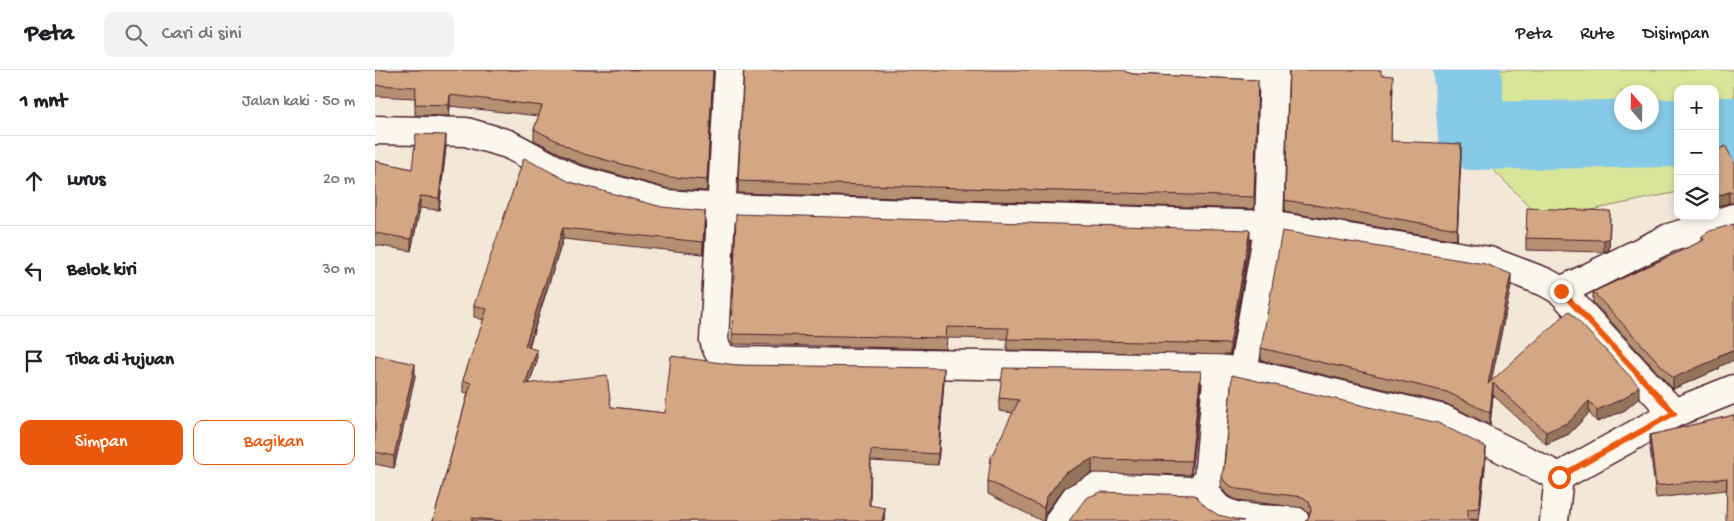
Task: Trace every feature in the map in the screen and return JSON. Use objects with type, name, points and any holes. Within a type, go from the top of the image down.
[{"type":"street","points":[[729,70],[714,340],[717,353],[724,360],[737,362],[1230,370],[1443,420],[1559,477]]},
{"type":"street","points":[[1059,521],[1076,497],[1098,487],[1192,492],[1201,488],[1208,478],[1230,370],[1269,225],[1274,73],[1133,70]]},
{"type":"street","points":[[375,130],[466,132],[508,144],[574,179],[666,204],[722,208],[1269,225],[1489,261],[1545,282],[1561,291],[1674,413]]},
{"type":"street","points":[[1561,291],[1669,238],[1734,218]]},
{"type":"street","points":[[1559,477],[1674,413],[1734,389]]},
{"type":"street","points":[[1554,521],[1559,477]]},
{"type":"street","points":[[1201,488],[1216,506],[1225,512],[1238,516],[1295,521]]},
{"type":"green space","points":[[1447,70],[1734,70],[1734,181],[1719,183],[1719,85],[1674,85],[1674,193],[1543,220],[1452,128]]},
{"type":"building","points":[[375,70],[713,70],[707,180],[669,177],[580,153],[534,129],[542,106],[450,95],[449,105],[415,104],[416,87],[375,85]]},
{"type":"building","points":[[744,70],[1124,70],[1133,74],[1258,80],[1254,197],[738,181]]},
{"type":"building","points":[[1289,70],[1381,70],[1381,75],[1393,76],[1391,141],[1461,144],[1457,229],[1285,200]]},
{"type":"building","points":[[416,134],[446,135],[439,198],[420,196],[411,239],[375,233],[375,161],[412,169]]},
{"type":"building","points":[[1726,146],[1734,164],[1734,192],[1719,196],[1719,175],[1719,149]]},
{"type":"building","points":[[524,158],[570,182],[662,207],[705,211],[703,242],[563,228],[525,346],[537,350],[525,384],[607,375],[611,407],[665,413],[671,356],[736,365],[944,368],[938,454],[871,450],[869,505],[885,508],[882,521],[503,521],[472,518],[472,521],[433,521],[471,383],[463,380],[487,309],[474,305]]},
{"type":"building","points":[[1527,208],[1610,211],[1609,238],[1604,240],[1526,238]]},
{"type":"building","points":[[736,214],[1250,230],[1230,344],[1007,339],[1009,328],[947,327],[946,338],[732,334]]},
{"type":"building","points":[[1734,224],[1734,349],[1718,356],[1719,358],[1673,378],[1593,292],[1704,240],[1702,236],[1710,231]]},
{"type":"building","points":[[1282,231],[1485,264],[1511,274],[1488,384],[1569,311],[1639,386],[1625,398],[1597,410],[1589,401],[1569,422],[1546,432],[1493,383],[1490,413],[1447,392],[1261,348]]},
{"type":"building","points":[[375,355],[415,364],[394,456],[375,452]]},
{"type":"building","points":[[1003,368],[1201,371],[1191,461],[1092,459],[1064,474],[1046,498],[1044,508],[988,481],[991,457],[1019,400],[999,398]]},
{"type":"building","points":[[1232,375],[1438,423],[1486,447],[1479,508],[1468,509],[1468,519],[1478,521],[1305,521],[1308,519],[1311,510],[1309,502],[1303,497],[1237,489],[1227,484],[1221,476],[1224,468]]},
{"type":"building","points":[[1734,415],[1734,521],[1726,521],[1727,478],[1656,486],[1650,435]]},
{"type":"building","points":[[1101,492],[1195,495],[1206,507],[1218,515],[1244,521],[1069,521],[1086,498]]},
{"type":"waterway","points":[[1467,70],[1472,136],[1674,133]]},
{"type":"waterway","points":[[1719,131],[1734,131]]},
{"type":"route","points":[[1559,477],[1674,413],[1561,291]]}]
